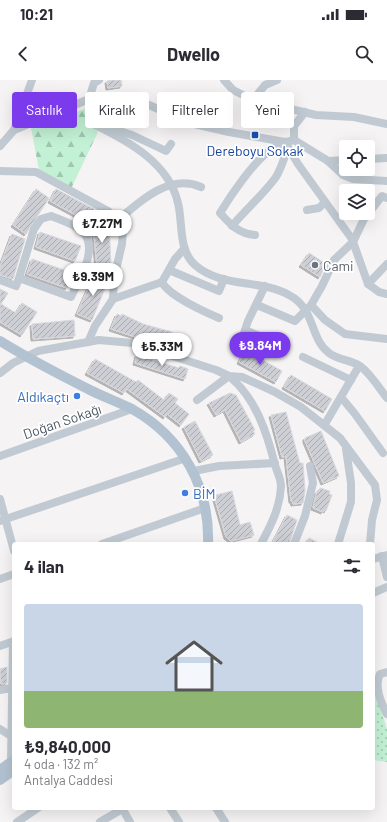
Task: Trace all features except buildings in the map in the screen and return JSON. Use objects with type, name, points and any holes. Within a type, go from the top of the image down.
[{"type":"main road","points":[[0,341],[91,391],[132,410],[167,435],[186,458],[194,471],[205,508],[208,542]]},
{"type":"main road","points":[[0,770],[12,764]]},
{"type":"main road","points":[[0,780],[12,765]]},
{"type":"street","points":[[0,146],[14,130],[32,80]]},
{"type":"street","points":[[91,92],[94,83],[100,80]]},
{"type":"street","points":[[259,92],[265,85],[277,80]]},
{"type":"street","points":[[227,81],[233,90],[241,94]]},
{"type":"street","points":[[14,130],[85,101]]},
{"type":"street","points":[[149,105],[190,123],[286,145],[353,242],[368,284],[379,292],[387,294]]},
{"type":"street","points":[[294,109],[354,117],[387,124]]},
{"type":"street","points":[[294,140],[294,126],[305,112]]},
{"type":"street","points":[[101,128],[132,144],[154,162],[171,185],[178,202],[184,249],[194,265],[215,278],[274,288],[308,307],[345,334],[387,339]]},
{"type":"street","points":[[113,128],[166,151],[171,144]]},
{"type":"street","points":[[255,235],[241,232],[232,226],[220,213],[230,197],[269,151],[286,145],[294,140]]},
{"type":"street","points":[[294,140],[328,161],[343,175],[353,179],[387,181]]},
{"type":"street","points":[[232,226],[250,205],[263,194],[277,176],[286,145]]},
{"type":"street","points":[[375,159],[387,158]]},
{"type":"street","points":[[328,161],[339,160]]},
{"type":"street","points":[[0,171],[36,172],[108,211],[118,220],[123,230],[122,244],[114,278],[113,299],[95,326],[88,342]]},
{"type":"street","points":[[118,220],[141,201],[171,185],[191,182],[201,187]]},
{"type":"street","points":[[257,305],[295,322],[308,307],[322,286],[334,260],[353,242],[364,219],[382,196],[387,198]]},
{"type":"street","points":[[306,210],[319,208],[325,202]]},
{"type":"street","points":[[0,280],[16,286],[34,229],[41,220],[51,216],[81,230],[89,240],[90,252],[71,297],[19,278]]},
{"type":"street","points":[[113,299],[162,282],[175,259],[184,249]]},
{"type":"street","points":[[368,284],[387,264]]},
{"type":"street","points":[[170,270],[219,291],[224,279]]},
{"type":"street","points":[[162,282],[164,287],[174,294],[219,318]]},
{"type":"street","points":[[240,346],[245,330],[265,286]]},
{"type":"street","points":[[308,307],[320,342],[329,353],[359,366],[385,393]]},
{"type":"street","points":[[245,330],[264,338]]},
{"type":"street","points":[[0,373],[26,356],[38,351],[99,340],[132,343],[216,370],[229,376],[240,385],[251,402],[272,448],[281,484],[276,514],[262,542]]},
{"type":"street","points":[[303,357],[351,380]]},
{"type":"street","points":[[325,424],[359,366]]},
{"type":"street","points":[[197,400],[229,376],[242,377],[275,392],[302,407],[325,424],[340,438],[375,485],[377,500],[372,520],[370,542]]},
{"type":"street","points":[[341,397],[383,453]]},
{"type":"street","name":"Doğan Sokağı","points":[[0,456],[132,410]]},
{"type":"street","points":[[339,542],[351,502],[351,483],[346,446]]},
{"type":"street","points":[[2,521],[186,458]]},
{"type":"street","points":[[194,471],[219,466],[275,463]]},
{"type":"street","points":[[295,542],[305,516],[313,483],[310,466]]},
{"type":"street","points":[[0,499],[2,521],[12,546]]},
{"type":"street","points":[[108,542],[205,508]]},
{"type":"street","points":[[375,558],[385,556],[387,577]]},
{"type":"street","points":[[0,579],[12,575]]},
{"type":"street","points":[[375,592],[387,587]]},
{"type":"street","points":[[0,646],[12,642]]},
{"type":"street","points":[[380,673],[377,679],[378,685],[382,704],[387,714]]},
{"type":"street","points":[[0,690],[12,688],[12,750]]},
{"type":"street","points":[[0,729],[11,736]]},
{"type":"street","points":[[17,822],[35,810]]},
{"type":"street","points":[[100,822],[120,810]]},
{"type":"street","points":[[124,810],[130,822]]},
{"type":"street","points":[[171,810],[179,822]]},
{"type":"street","points":[[217,810],[225,822]]},
{"type":"green space","points":[[85,109],[85,128],[96,128],[98,132],[69,193],[39,170],[31,128],[77,128],[77,112]]},
{"type":"green space","points":[[375,686],[387,730],[387,762],[375,760]]},
{"type":"place","name":"Dereboyu Sokak","points":[[255,135]]},
{"type":"place","name":"Cami","points":[[315,265]]},
{"type":"place","name":"Aldıkaçtı","points":[[77,396]]},
{"type":"place","name":"BİM","points":[[185,493]]}]
